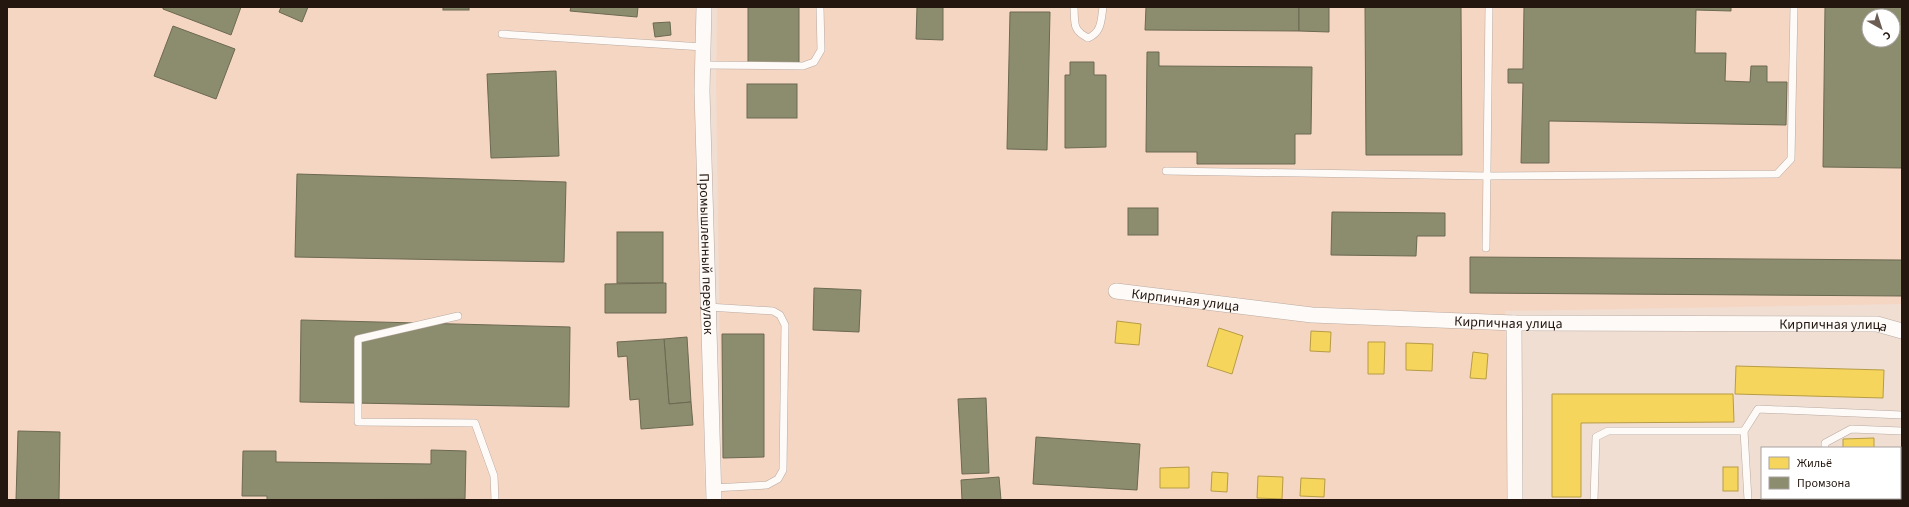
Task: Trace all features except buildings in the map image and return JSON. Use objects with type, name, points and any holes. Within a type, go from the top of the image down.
[{"type":"street","name":"Промышленный переулок","points":[[704,7],[703,65],[713,494]]},
{"type":"street","name":"Кирпичная улица","points":[[1116,291],[1312,315],[1514,323],[1877,324],[1902,331]]},
{"type":"street","points":[[1514,323],[1515,500]]},
{"type":"lane","points":[[703,65],[803,66],[814,62],[820,50],[820,7]]},
{"type":"lane","points":[[1074,7],[1075,28],[1088,38],[1094,35],[1100,27],[1102,7]]},
{"type":"lane","points":[[1486,248],[1490,7]]},
{"type":"lane","points":[[1166,171],[1487,176],[1777,174],[1791,159],[1794,7]]},
{"type":"lane","points":[[502,34],[703,46]]},
{"type":"lane","points":[[708,307],[773,311],[780,315],[785,325],[783,470],[778,479],[767,485],[713,494]]},
{"type":"lane","points":[[458,316],[358,339],[358,422],[475,423],[494,476],[495,500]]},
{"type":"lane","points":[[1748,500],[1744,431],[1758,409],[1902,415]]},
{"type":"lane","points":[[1825,447],[1826,443],[1851,429],[1902,431]]},
{"type":"lane","points":[[1594,500],[1596,437],[1608,431],[1744,431]]},
{"type":"shaded area","points":[[7,7],[697,7],[705,500],[7,500]]},
{"type":"shaded area","points":[[717,7],[1902,7],[1902,304],[1505,311],[1509,500],[722,500],[716,83]]}]
